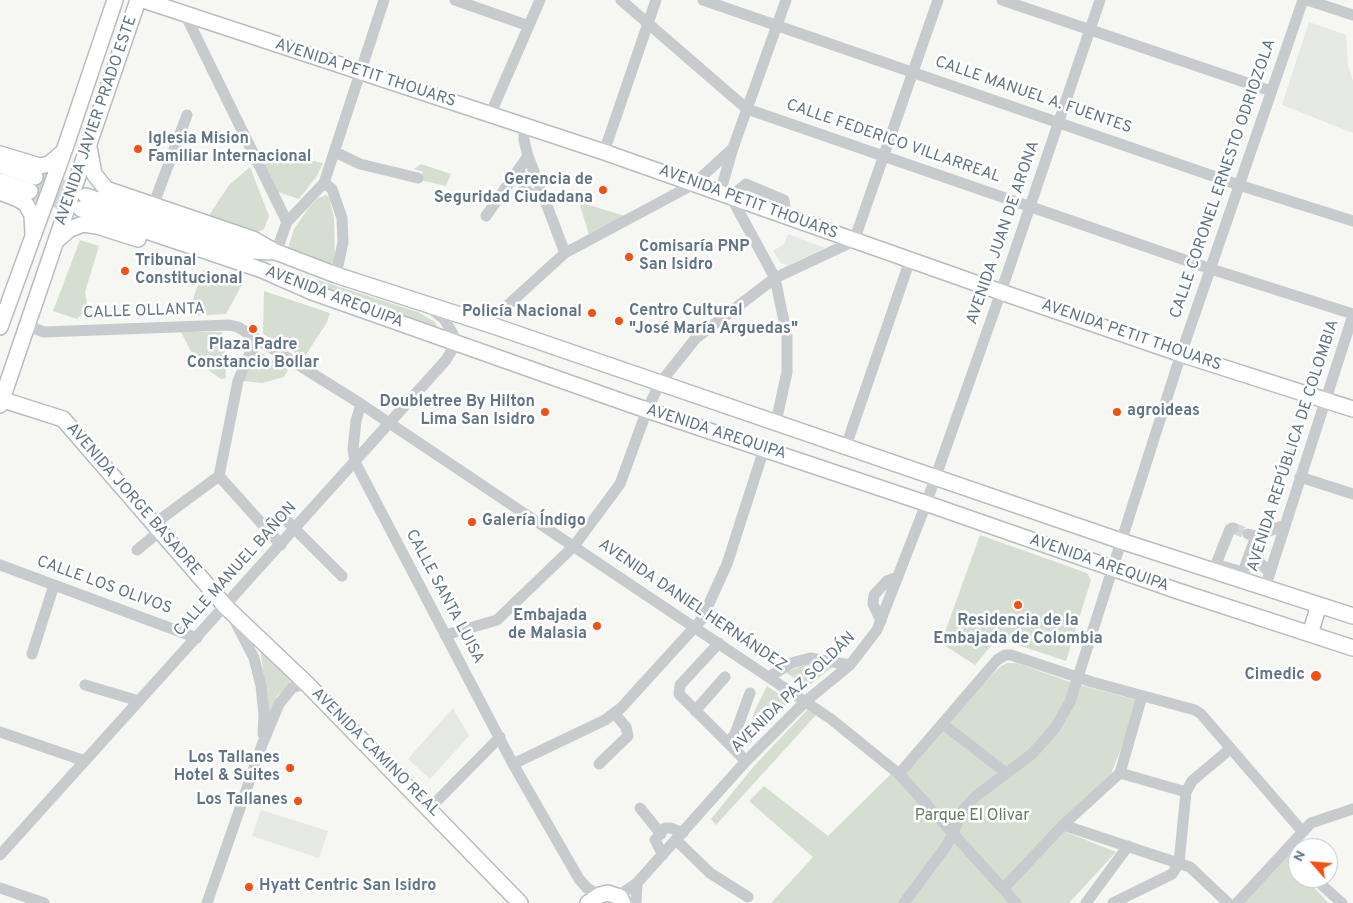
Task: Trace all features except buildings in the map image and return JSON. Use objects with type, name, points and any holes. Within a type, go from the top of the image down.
[{"type":"main road","name":"AVENIDA JAVIER PRADO ESTE","points":[[0,327],[64,151],[115,0]]},
{"type":"main road","name":"AVENIDA JAVIER PRADO ESTE","points":[[1,401],[89,144],[144,0]]},
{"type":"main road","name":"AVENIDA PETIT THOUARS","points":[[144,0],[182,9],[362,73],[604,152],[1181,354],[1353,409]]},
{"type":"main road","points":[[89,144],[93,171],[103,186],[114,193],[253,239],[276,252]]},
{"type":"main road","points":[[0,154],[40,166],[52,162],[64,151]]},
{"type":"main road","points":[[0,165],[33,184],[0,181]]},
{"type":"main road","points":[[0,192],[20,200],[28,206],[32,218],[33,238]]},
{"type":"main road","name":"AVENIDA AREQUIPA","points":[[1353,616],[1212,567],[1120,541],[936,476],[336,275],[276,252],[248,251],[84,202],[262,270],[312,292],[454,343],[1112,568],[1353,648]]},
{"type":"main road","points":[[55,242],[73,227],[92,224],[264,279],[312,292]]},
{"type":"main road","name":"AVENIDA JORGE BASADRE","points":[[1,401],[63,419],[226,606]]},
{"type":"main road","points":[[1310,634],[1319,605]]},
{"type":"main road","name":"AVENIDA CAMINO REAL","points":[[226,606],[306,683],[430,808],[520,903]]},
{"type":"main road","points":[[594,899],[608,893],[621,900]]},
{"type":"street","points":[[276,252],[287,222],[324,183],[362,73],[384,0]]},
{"type":"street","points":[[455,0],[529,26]]},
{"type":"street","points":[[490,115],[540,0]]},
{"type":"street","name":"CALLE FEDERICO VILLARREAL","points":[[621,0],[747,109],[1211,269],[1353,314]]},
{"type":"street","points":[[604,152],[656,0]]},
{"type":"street","name":"CALLE MANUEL A. FUENTES","points":[[703,0],[1239,185],[1353,222]]},
{"type":"street","points":[[776,422],[787,372],[789,349],[776,278],[725,195],[733,148],[786,0]]},
{"type":"street","points":[[446,635],[497,620],[574,546],[620,484],[647,410],[660,383],[696,338],[776,278],[854,241],[885,157],[938,0]]},
{"type":"street","points":[[1002,0],[1090,28],[1271,91]]},
{"type":"street","name":"AVENIDA JUAN DE ARONA","points":[[936,476],[1001,292],[1100,0]]},
{"type":"street","name":"CALLE CORONEL ERNESTO ODRIOZOLA","points":[[904,903],[942,853],[953,834],[960,815],[969,803],[1032,754],[1055,728],[1065,712],[1078,677],[1181,354],[1303,0]]},
{"type":"street","points":[[1307,0],[1353,16]]},
{"type":"street","points":[[182,9],[287,222]]},
{"type":"street","points":[[154,206],[187,115]]},
{"type":"street","points":[[524,126],[528,156],[565,253]]},
{"type":"street","points":[[486,324],[565,253],[694,184],[733,148]]},
{"type":"street","points":[[335,152],[360,164],[418,178]]},
{"type":"street","points":[[486,216],[528,156]]},
{"type":"street","points":[[519,169],[525,189],[534,196],[546,199]]},
{"type":"street","points":[[324,183],[332,189],[342,218],[343,242],[336,275]]},
{"type":"street","points":[[846,446],[910,260]]},
{"type":"street","points":[[424,303],[449,325],[454,334],[454,343]]},
{"type":"street","name":"AVENIDA REPÚBLICA DE COLOMBIA","points":[[1254,581],[1270,573],[1353,314]]},
{"type":"street","name":"CALLE OLLANTA","points":[[26,325],[44,332],[229,325],[238,327],[258,342]]},
{"type":"street","points":[[137,550],[157,527],[219,476],[238,381],[248,357],[258,342],[361,404]]},
{"type":"street","name":"CALLE MANUEL BAÑON","points":[[0,855],[296,529],[446,360],[454,343]]},
{"type":"street","name":"AVENIDA DANIEL HERNÁNDEZ","points":[[361,404],[806,701],[899,774],[1016,903]]},
{"type":"street","name":"CALLE SANTA LUISA","points":[[361,404],[356,421],[353,449],[355,462],[513,764],[579,879],[594,899]]},
{"type":"street","points":[[513,764],[566,739],[614,713],[695,627],[709,608],[727,564],[764,449]]},
{"type":"street","points":[[219,476],[281,545]]},
{"type":"street","name":"AVENIDA PAZ SOLDÁN","points":[[621,900],[680,837],[746,761],[806,701],[850,665],[866,647],[881,621],[936,476]]},
{"type":"street","points":[[1300,477],[1353,494]]},
{"type":"street","points":[[281,515],[342,576]]},
{"type":"street","points":[[1254,581],[1250,553],[1252,535],[1285,525]]},
{"type":"street","points":[[1212,567],[1230,528],[1233,528]]},
{"type":"street","points":[[1250,553],[1270,573]]},
{"type":"street","name":"CALLE LOS OLIVOS","points":[[0,565],[197,638]]},
{"type":"street","points":[[32,654],[54,585]]},
{"type":"street","points":[[226,606],[242,631],[257,667],[262,686],[264,715],[262,745]]},
{"type":"street","points":[[719,643],[680,685],[680,694],[746,761]]},
{"type":"street","points":[[899,774],[997,660],[1006,655],[1016,656],[1078,677],[1194,710],[1201,714],[1297,838]]},
{"type":"street","points":[[769,676],[791,663],[810,658],[850,665]]},
{"type":"street","points":[[695,711],[725,677]]},
{"type":"street","points":[[207,903],[262,745],[279,704],[292,688],[306,683]]},
{"type":"street","points":[[85,685],[139,701]]},
{"type":"street","points":[[728,744],[735,734],[750,693]]},
{"type":"street","points":[[1003,889],[1063,825],[1120,773],[1142,696]]},
{"type":"street","points":[[599,764],[628,736],[626,727],[614,713]]},
{"type":"street","points":[[943,724],[1006,773]]},
{"type":"street","points":[[0,732],[85,761]]},
{"type":"street","points":[[430,808],[500,736]]},
{"type":"street","points":[[1113,903],[1172,874],[1179,863],[1186,792],[1192,781],[1230,749]]},
{"type":"street","points":[[1120,773],[1186,792]]},
{"type":"street","points":[[640,808],[661,834]]},
{"type":"street","points":[[1301,838],[1319,819],[1353,809]]},
{"type":"street","points":[[1063,825],[1179,863],[1197,872],[1228,903]]},
{"type":"street","points":[[663,855],[655,843],[668,828],[680,837],[710,873],[748,897]]},
{"type":"street","points":[[1086,903],[1128,846]]},
{"type":"street","points":[[1237,903],[1288,851]]},
{"type":"street","points":[[636,903],[637,883]]},
{"type":"street","points":[[0,888],[44,903]]},
{"type":"street","points":[[1325,888],[1342,903]]},
{"type":"shaded area","points":[[1309,22],[1346,35],[1348,66],[1353,81],[1353,133],[1282,105]]},
{"type":"shaded area","points":[[788,234],[825,248],[788,265],[781,263],[773,251],[784,244]]},
{"type":"shaded area","points":[[453,708],[469,736],[430,779],[408,759]]},
{"type":"shaded area","points":[[261,810],[328,831],[319,858],[252,836]]},
{"type":"green space","points":[[290,156],[323,163],[317,176],[299,199],[275,191],[262,161],[268,158]]},
{"type":"green space","points":[[421,164],[451,174],[446,186],[420,180],[423,172],[414,169]]},
{"type":"green space","points":[[250,167],[269,216],[264,229],[256,233],[208,217],[229,185]]},
{"type":"green space","points":[[326,195],[329,197],[334,218],[335,261],[332,264],[288,248],[294,229],[307,210],[318,198]]},
{"type":"green space","points":[[579,202],[625,216],[589,235]]},
{"type":"green space","points":[[80,240],[99,246],[85,292],[88,309],[77,319],[53,311]]},
{"type":"green space","points":[[240,255],[418,312],[435,322],[439,330]]},
{"type":"green space","points":[[203,270],[243,283],[226,314],[190,316],[188,313]]},
{"type":"green space","points":[[264,291],[330,313],[327,322],[304,358],[263,334]]},
{"type":"green space","points":[[181,332],[222,332],[224,336],[226,378],[221,379],[196,361]]},
{"type":"green space","points":[[260,352],[288,370],[284,377],[262,383],[243,381],[257,353]]},
{"type":"green space","points":[[980,535],[1087,573],[1091,580],[1066,661],[1000,639],[996,640],[975,665],[941,643]]},
{"type":"green space","points":[[260,647],[292,683],[277,696],[269,719]]},
{"type":"green space","points":[[810,663],[832,667],[811,684],[807,685],[784,672]]},
{"type":"green space","name":"Parque El Olivar","points":[[1008,663],[1017,663],[1073,683],[1140,701],[1111,774],[1058,823],[1066,832],[1116,852],[1069,903],[771,903],[813,857],[749,801],[764,786],[828,836],[1001,666]]},
{"type":"green space","points":[[767,686],[789,701],[747,747],[754,712]]},
{"type":"green space","points":[[809,708],[817,714],[716,825],[711,819],[754,766]]},
{"type":"green space","points":[[1288,852],[1288,888],[1315,888],[1328,903],[1241,903]]},
{"type":"tunnel","points":[[35,177],[85,195]]},
{"type":"tunnel","points":[[30,191],[81,209]]},
{"type":"tunnel","points":[[1233,528],[1248,534]]},
{"type":"place","name":"Iglesia Mision Familiar Internacional","points":[[138,149]]},
{"type":"place","name":"Gerencia de Seguridad Ciudadana","points":[[603,190]]},
{"type":"place","name":"Comisaría PNP San Isidro","points":[[629,257]]},
{"type":"place","name":"Tribunal Constitucional","points":[[125,271]]},
{"type":"place","name":"Policía Nacional","points":[[592,313]]},
{"type":"place","name":"Centro Cultural \"José María Arguedas\"","points":[[619,321]]},
{"type":"place","name":"Plaza Padre Constancio Bollar","points":[[253,329]]},
{"type":"place","name":"Doubletree By Hilton Lima San Isidro","points":[[545,412]]},
{"type":"place","name":"agroideas","points":[[1117,412]]},
{"type":"place","name":"Galería Índigo","points":[[472,522]]},
{"type":"place","name":"Residencia de la Embajada de Colombia","points":[[1018,605]]},
{"type":"place","name":"Embajada de Malasia","points":[[597,626]]},
{"type":"place","name":"Cimedic","points":[[1316,676]]},
{"type":"place","name":"Los Tallanes Hotel & Suites","points":[[290,768]]},
{"type":"place","name":"Los Tallanes","points":[[298,801]]},
{"type":"place","name":"Hyatt Centric San Isidro","points":[[249,887]]}]
